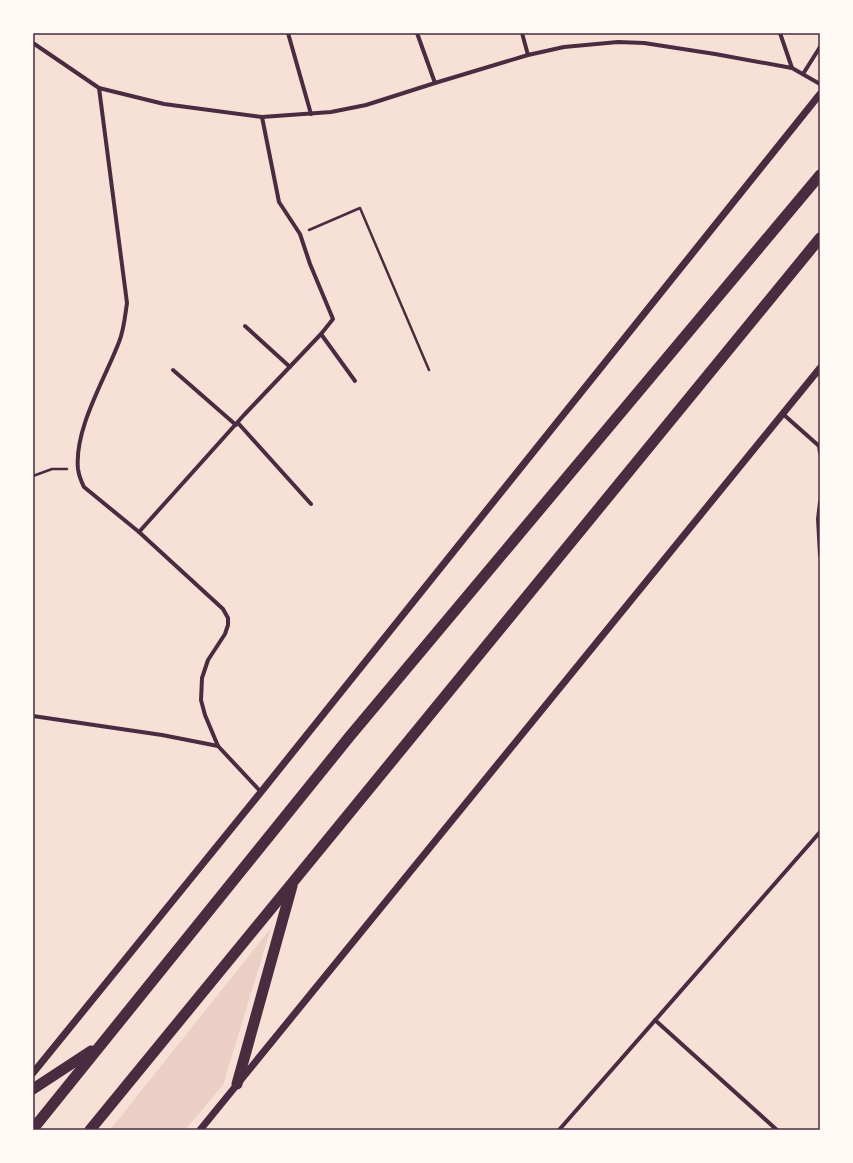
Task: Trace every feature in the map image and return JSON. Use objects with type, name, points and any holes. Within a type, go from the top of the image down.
[{"type":"highway","points":[[33,1129],[350,736],[820,175]]},
{"type":"highway","points":[[90,1130],[820,238]]},
{"type":"highway","points":[[237,1084],[293,882]]},
{"type":"highway","points":[[33,1089],[100,1045]]},
{"type":"street","points":[[288,33],[311,114]]},
{"type":"street","points":[[417,33],[435,83]]},
{"type":"street","points":[[522,33],[528,56]]},
{"type":"street","points":[[780,33],[792,68]]},
{"type":"street","points":[[33,43],[99,88],[164,104],[262,117],[331,112],[366,105],[435,83],[564,46],[618,42],[644,43],[792,68],[820,84]]},
{"type":"street","points":[[803,74],[820,47]]},
{"type":"street","points":[[99,88],[127,303],[120,341],[94,401],[83,432],[78,453],[78,469],[80,478],[84,487],[139,532],[223,610],[228,618],[228,625],[225,634],[208,660],[202,678],[201,700],[205,715],[218,746],[261,792]]},
{"type":"street","points":[[33,1073],[261,792],[820,94]]},
{"type":"street","points":[[139,532],[321,334],[333,319],[310,264],[300,234],[279,202],[262,117]]},
{"type":"street","points":[[245,326],[290,366]]},
{"type":"street","points":[[321,334],[355,381]]},
{"type":"street","points":[[200,1130],[820,368]]},
{"type":"street","points":[[173,370],[237,424],[311,504]]},
{"type":"street","points":[[783,414],[819,446],[820,453]]},
{"type":"street","points":[[820,502],[818,519],[820,555]]},
{"type":"street","points":[[33,716],[162,735],[218,746]]},
{"type":"street","points":[[559,1130],[820,832]]},
{"type":"street","points":[[655,1020],[777,1130]]},
{"type":"path","points":[[300,234],[360,208],[429,370]]},
{"type":"path","points":[[33,476],[52,469],[78,469]]},
{"type":"shaded area","points":[[271,928],[223,1085],[185,1130],[110,1130]]}]
